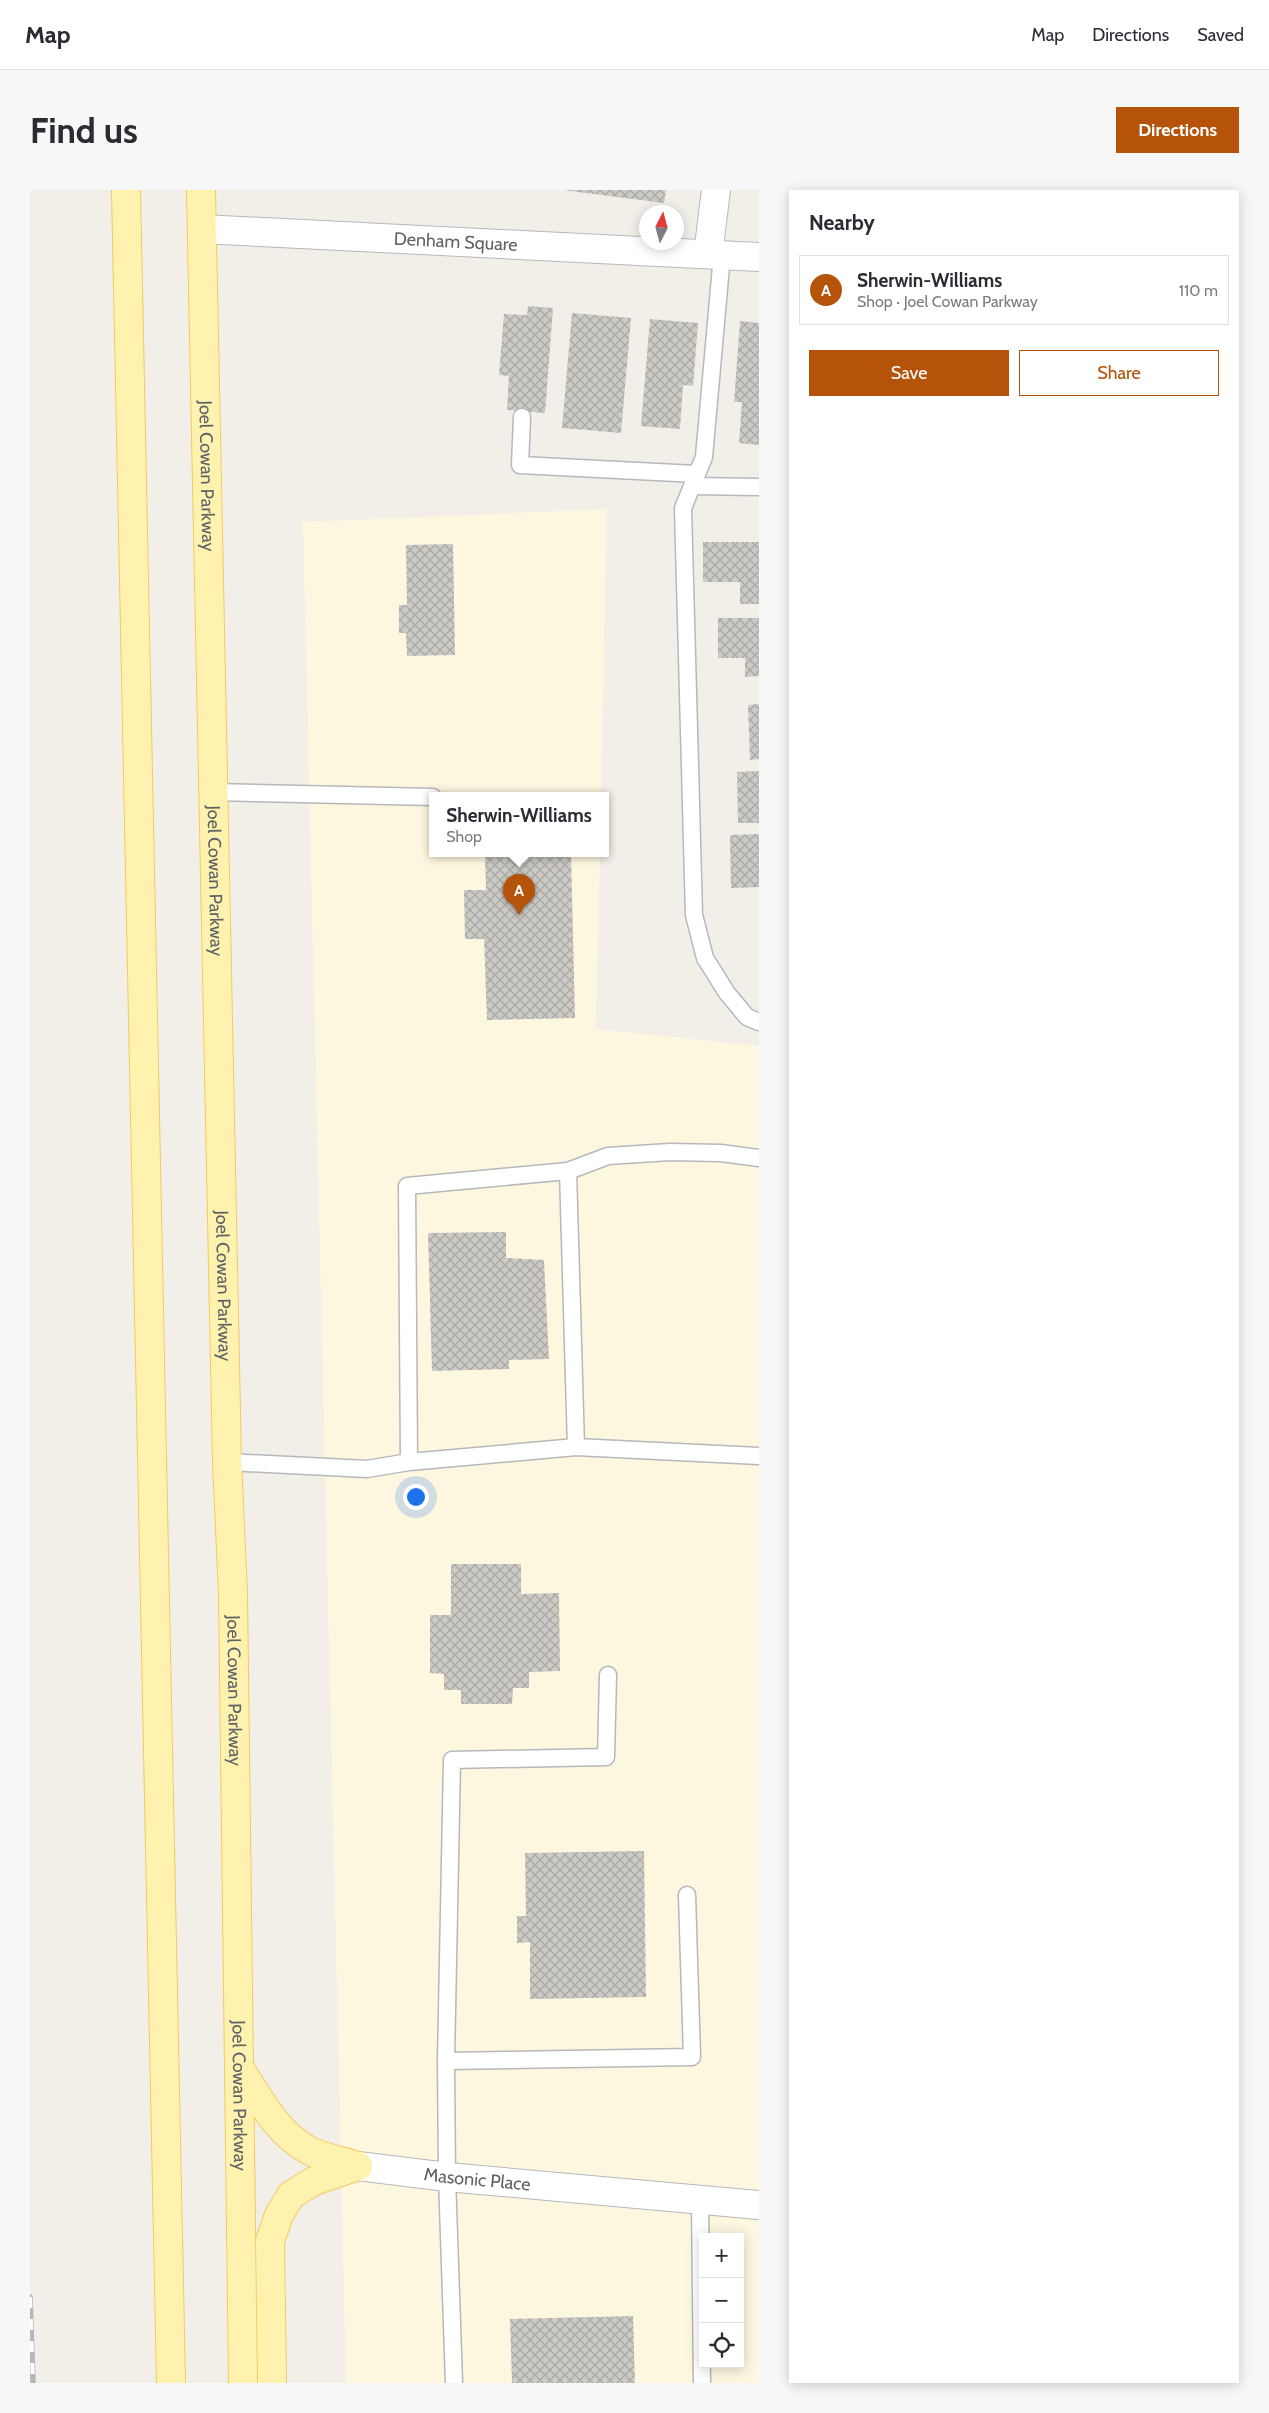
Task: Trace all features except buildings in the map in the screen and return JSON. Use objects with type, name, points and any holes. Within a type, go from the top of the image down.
[{"type":"main road","points":[[126,190],[153,1417],[171,2383]]},
{"type":"main road","name":"Joel Cowan Parkway","points":[[201,190],[227,1462],[233,1594],[238,2066],[244,2383]]},
{"type":"main road","name":"Masonic Place","points":[[238,2066],[268,2114],[285,2134],[310,2151],[358,2166]]},
{"type":"main road","points":[[272,2383],[270,2241],[279,2215],[291,2196],[314,2181],[358,2166]]},
{"type":"street","points":[[715,254],[716,190]]},
{"type":"street","name":"Denham Square","points":[[202,229],[759,257]]},
{"type":"street","name":"Masonic Place","points":[[358,2166],[447,2177],[759,2205]]},
{"type":"lane","points":[[715,254],[704,457],[683,508],[694,915],[704,958],[727,993],[747,1017],[759,1022]]},
{"type":"lane","points":[[522,417],[520,465],[759,487]]},
{"type":"lane","points":[[214,792],[429,798]]},
{"type":"lane","points":[[409,1462],[407,1186],[568,1170],[608,1156],[713,1153],[759,1158]]},
{"type":"lane","points":[[568,1170],[576,1447]]},
{"type":"lane","points":[[227,1462],[367,1468],[409,1462],[576,1447],[759,1456]]},
{"type":"lane","points":[[454,2383],[447,2177],[446,2061],[452,1760],[606,1757],[608,1675]]},
{"type":"lane","points":[[446,2061],[692,2057],[687,1894]]},
{"type":"lane","points":[[700,2200],[702,2383]]},
{"type":"shaded area","points":[[607,509],[601,792],[429,792],[429,857],[600,857],[596,1029],[759,1046],[759,2383],[346,2383],[303,522]]},
{"type":"railway","points":[[30,2297],[33,2383]]},
{"type":"place","name":"Sherwin-Williams","points":[[519,915]]}]
